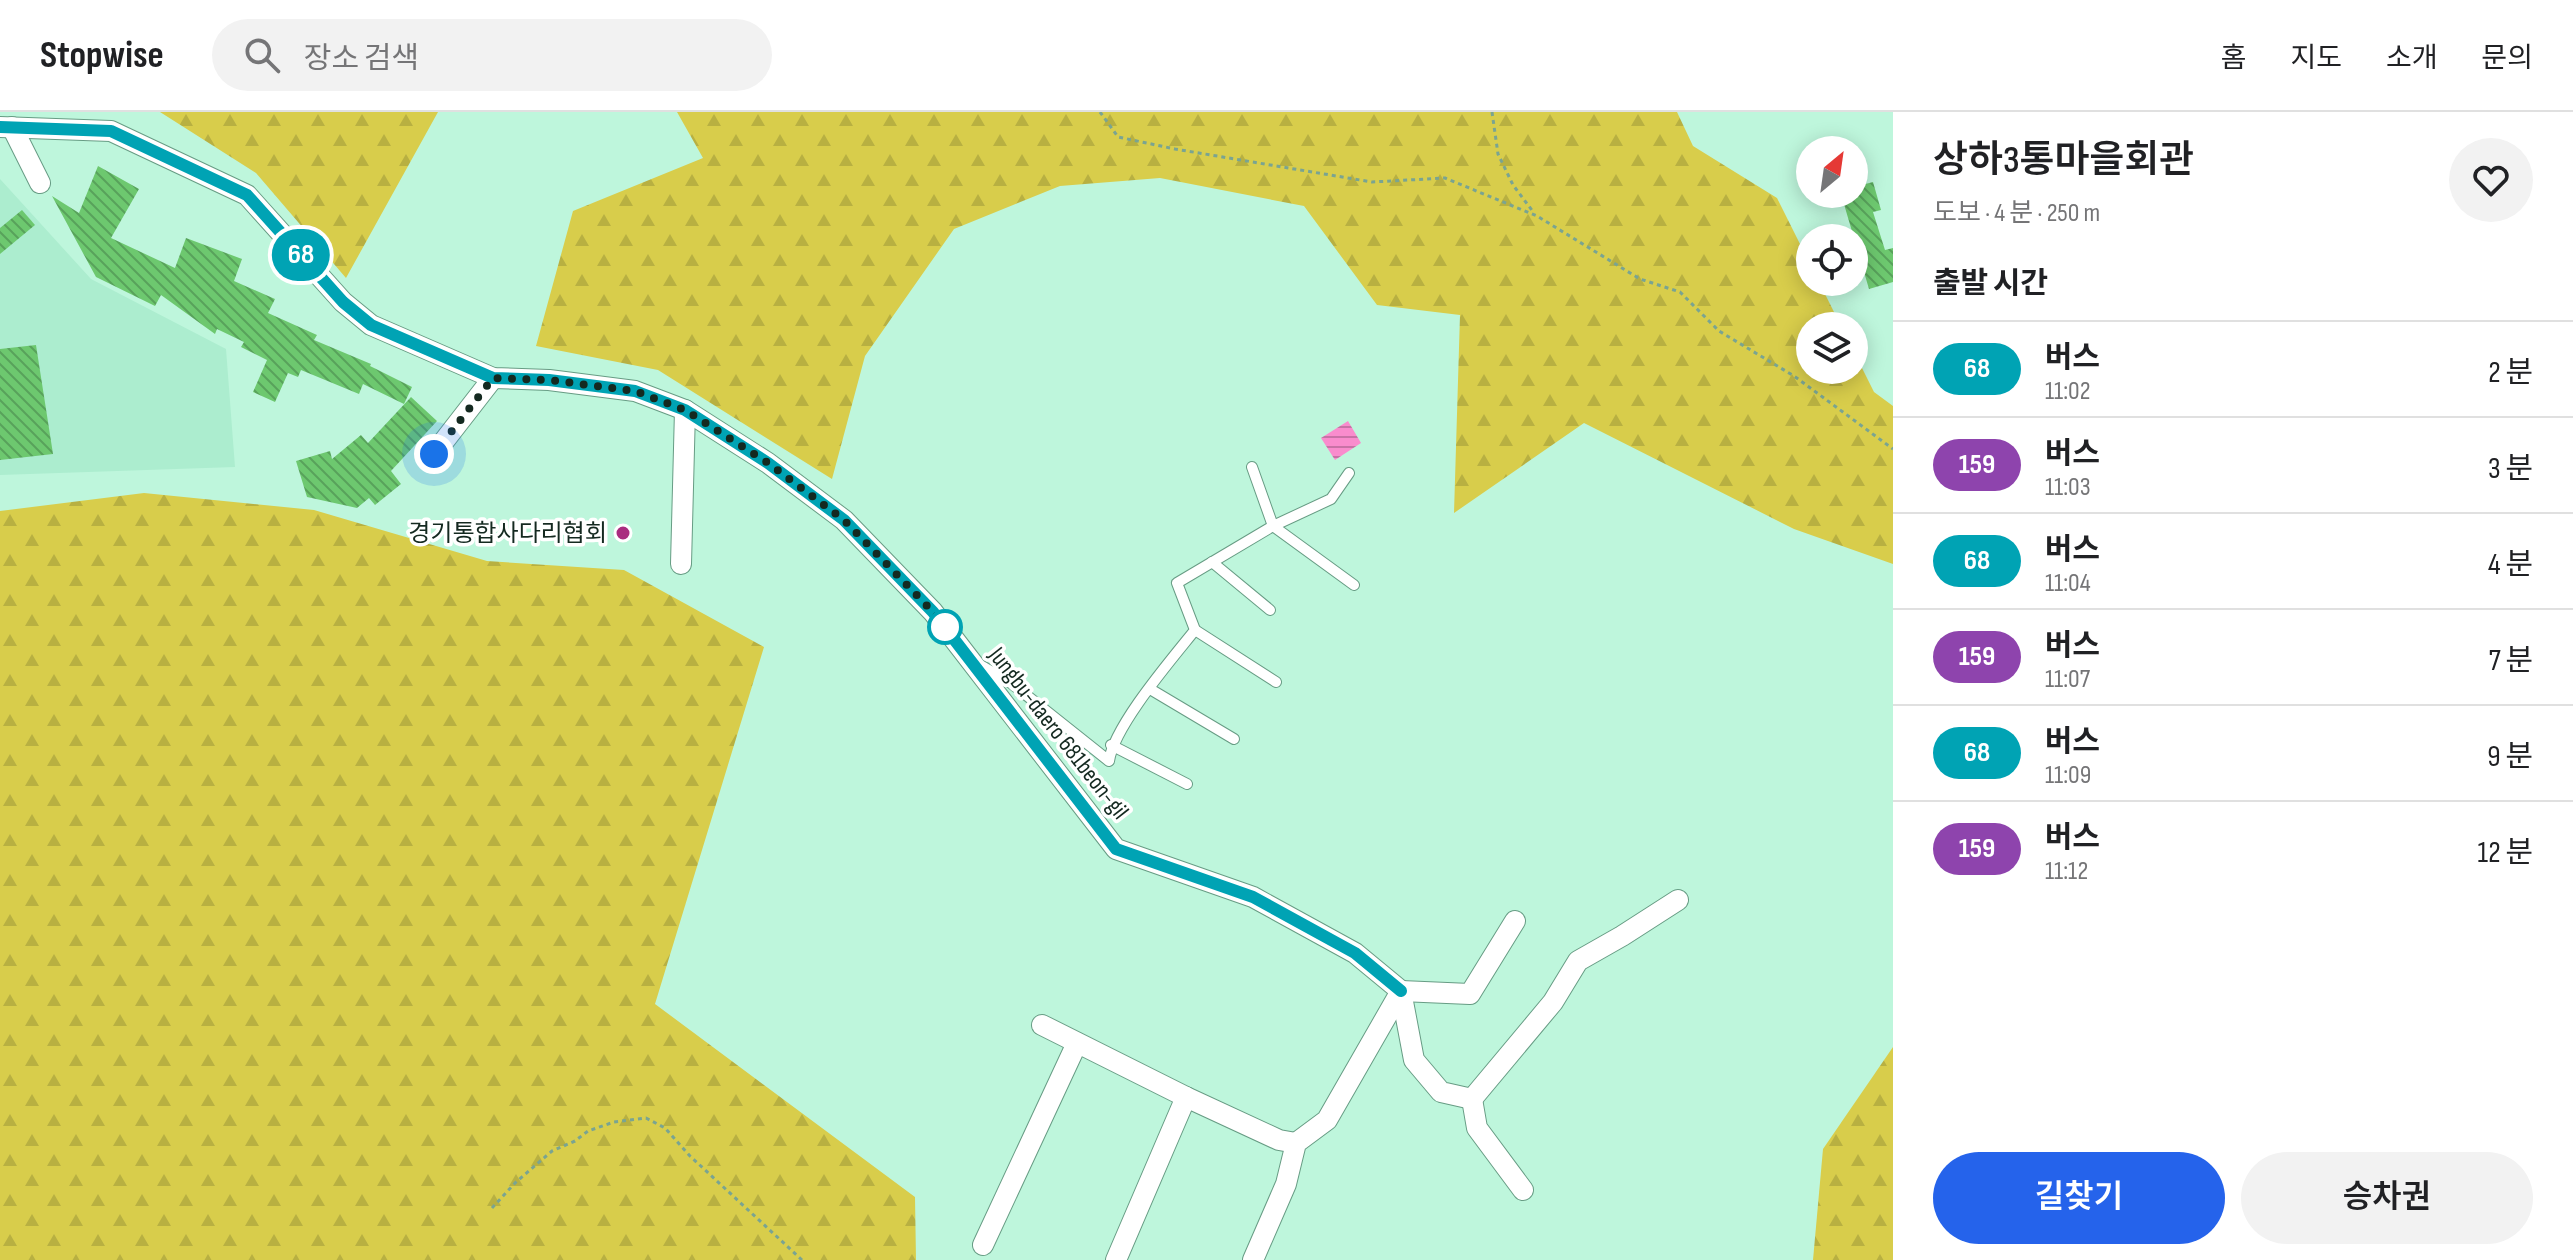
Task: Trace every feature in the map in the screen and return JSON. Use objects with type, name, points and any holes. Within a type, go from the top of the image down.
[{"type":"street","points":[[6,127],[40,183]]},
{"type":"street","name":"Jungbu-daero 681beon-gil","points":[[6,127],[111,131],[247,195],[343,302],[371,325],[493,378],[549,380],[635,391],[685,410],[768,463],[844,520],[933,612],[1116,849],[1253,897],[1355,953],[1401,991]]},
{"type":"street","points":[[434,454],[493,378]]},
{"type":"street","points":[[681,564],[685,410]]},
{"type":"street","points":[[1523,1190],[1477,1128],[1472,1099],[1553,1002],[1578,961],[1678,900]]},
{"type":"street","points":[[1401,991],[1470,994],[1515,921]]},
{"type":"street","points":[[1401,991],[1414,1060],[1441,1092],[1472,1099]]},
{"type":"street","points":[[1254,1259],[1286,1184],[1296,1143],[1327,1120],[1401,991]]},
{"type":"street","points":[[1042,1025],[1186,1097],[1279,1140],[1296,1143]]},
{"type":"street","points":[[983,1245],[1077,1043]]},
{"type":"street","points":[[1116,1260],[1186,1097]]},
{"type":"lane","points":[[1252,467],[1273,526],[1354,585]]},
{"type":"lane","points":[[1276,682],[1195,630],[1177,583],[1273,526],[1331,499],[1349,473]]},
{"type":"lane","points":[[1212,562],[1270,610]]},
{"type":"lane","points":[[968,658],[1011,683],[1109,761],[1111,745],[1195,630]]},
{"type":"lane","points":[[1150,689],[1234,739]]},
{"type":"lane","points":[[1111,745],[1187,784]]},
{"type":"path","points":[[1100,112],[1118,137],[1372,182],[1445,178],[1537,216],[1640,279],[1680,292],[1719,331],[1794,376],[1893,449]]},
{"type":"path","points":[[1492,112],[1498,154],[1513,185],[1537,216]]},
{"type":"path","points":[[492,1208],[552,1151],[575,1141],[588,1131],[614,1122],[646,1118],[665,1128],[690,1156],[802,1260]]},
{"type":"shaded area","points":[[0,179],[91,279],[226,349],[235,467],[0,475]]},
{"type":"shaded area","points":[[1348,421],[1361,443],[1335,460],[1321,438]]},
{"type":"green space","points":[[160,112],[438,112],[346,278],[256,173]]},
{"type":"green space","points":[[677,112],[1677,112],[1693,146],[1777,198],[1796,236],[1796,296],[1826,296],[1834,312],[1796,312],[1796,384],[1868,384],[1868,380],[1874,392],[1893,406],[1893,564],[1794,529],[1584,423],[1454,513],[1460,315],[1377,305],[1304,206],[1160,178],[1060,186],[954,229],[865,356],[832,479],[658,370],[536,346],[573,211],[703,158]]},
{"type":"green space","points":[[144,493],[314,510],[487,561],[624,570],[764,647],[655,1004],[915,1197],[916,1260],[0,1260],[0,511]]},
{"type":"green space","points":[[1893,1047],[1893,1260],[1813,1260],[1823,1149]]},
{"type":"building","points":[[98,166],[139,189],[111,238],[175,268],[186,238],[242,259],[234,281],[275,299],[268,313],[317,335],[314,340],[371,364],[412,387],[404,404],[363,384],[359,394],[301,370],[298,377],[288,373],[275,402],[253,392],[267,360],[241,347],[244,342],[217,329],[215,334],[161,295],[155,306],[96,277],[52,196],[79,213]]},
{"type":"building","points":[[1873,182],[1881,210],[1873,212],[1885,250],[1893,248],[1893,282],[1869,289],[1868,224],[1850,224],[1845,208],[1868,208],[1868,183]]},
{"type":"building","points":[[22,210],[35,225],[0,254],[0,228]]},
{"type":"building","points":[[36,345],[53,454],[0,460],[0,349]]},
{"type":"building","points":[[411,397],[437,421],[391,471],[401,484],[375,505],[369,498],[357,508],[307,497],[296,461],[330,451],[332,459],[361,435],[368,443]]},
{"type":"bus line","name":"68","points":[[0,127],[111,131],[247,195],[343,302],[371,325],[493,378],[549,380],[635,391],[685,410],[768,463],[844,520],[933,612],[1116,849],[1253,897],[1355,953],[1401,991]]},
{"type":"place","name":"경기통합사다리협회","points":[[623,533]]},
{"type":"route","points":[[434,454],[493,378],[549,380],[635,391],[685,410],[768,463],[844,520],[933,612],[951,635],[945,627]]}]
